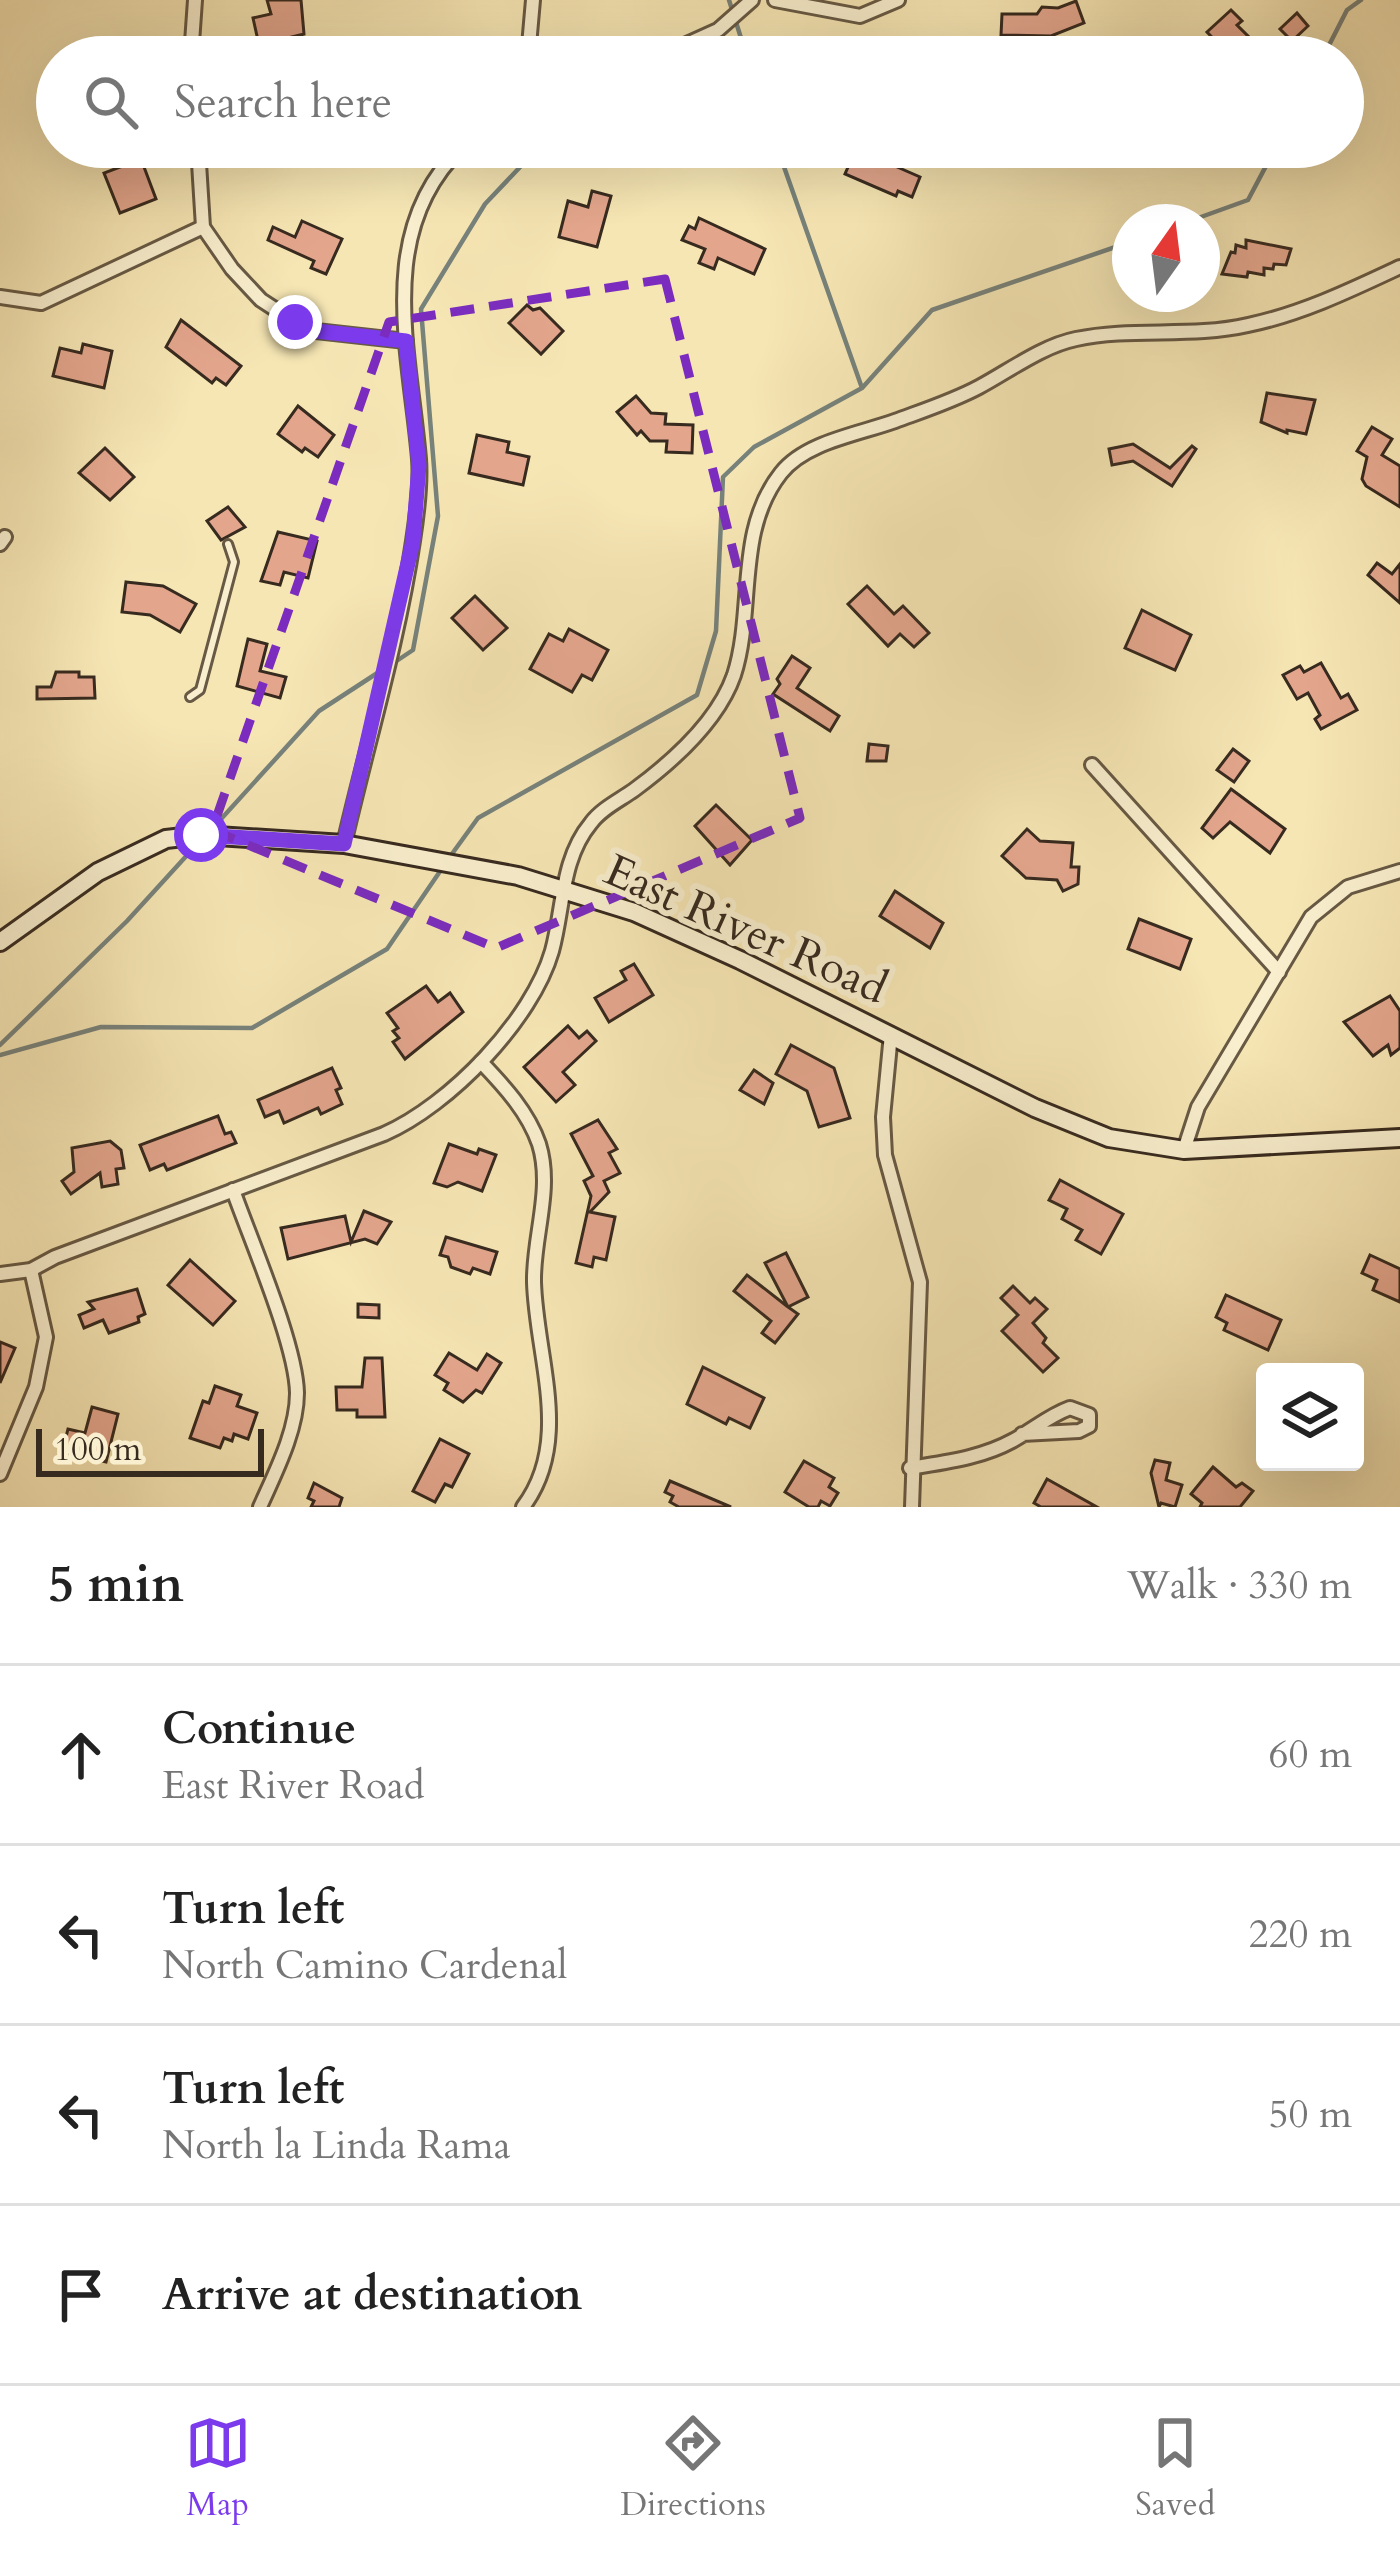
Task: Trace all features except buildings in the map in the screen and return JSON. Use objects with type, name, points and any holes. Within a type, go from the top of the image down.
[{"type":"street","points":[[192,36],[195,0]]},
{"type":"street","points":[[530,36],[533,0]]},
{"type":"street","points":[[705,36],[752,0]]},
{"type":"street","points":[[775,0],[860,16],[898,0]]},
{"type":"street","points":[[199,168],[203,227],[261,300],[307,330],[406,341]]},
{"type":"street","points":[[344,844],[413,541],[419,465],[403,272],[416,215],[440,168]]},
{"type":"street","points":[[0,297],[41,303],[203,227]]},
{"type":"street","points":[[0,1274],[31,1270],[399,1128],[481,1062],[532,997],[544,973],[571,852],[593,819],[669,761],[719,705],[734,674],[747,567],[757,527],[781,472],[812,450],[976,389],[1070,340],[1121,332],[1177,333],[1246,326],[1328,301],[1400,267]]},
{"type":"street","points":[[1093,765],[1279,972]]},
{"type":"street","name":"East River Road","points":[[0,942],[98,872],[166,839],[201,835],[344,844],[518,876],[680,931],[1035,1108],[1109,1138],[1184,1150],[1400,1138]]},
{"type":"street","points":[[1184,1150],[1198,1108],[1311,917],[1348,887],[1400,872]]},
{"type":"street","points":[[891,1034],[883,1117],[885,1155],[920,1282],[912,1507]]},
{"type":"street","points":[[481,1062],[529,1120],[544,1179],[534,1284],[549,1404],[547,1455],[533,1494],[523,1507]]},
{"type":"street","points":[[233,1190],[284,1337],[297,1393],[290,1432],[260,1507]]},
{"type":"street","points":[[0,1474],[36,1387],[46,1337],[31,1270]]},
{"type":"street","points":[[910,1468],[976,1456],[1070,1408],[1089,1415],[1089,1426],[1079,1431],[1022,1434]]},
{"type":"lane","points":[[190,697],[200,690],[234,562],[229,544]]},
{"type":"highlighted area","points":[[665,279],[800,818],[496,948],[212,830],[389,322]]},
{"type":"waterway","points":[[729,0],[740,36]]},
{"type":"waterway","points":[[1334,36],[1347,10],[1361,0]]},
{"type":"waterway","points":[[392,664],[413,650],[438,516],[421,309],[485,204],[519,168]]},
{"type":"waterway","points":[[449,858],[478,818],[697,695],[716,631],[723,477],[754,447],[862,388],[784,168]]},
{"type":"waterway","points":[[1220,210],[1248,200],[1265,168]]},
{"type":"waterway","points":[[863,387],[932,310],[1112,248]]},
{"type":"waterway","points":[[212,829],[319,711],[382,670]]},
{"type":"waterway","points":[[0,1045],[127,921],[200,841]]},
{"type":"waterway","points":[[0,1055],[101,1027],[252,1028],[387,949],[443,867]]},
{"type":"route","points":[[201,835],[344,844],[413,541],[419,465],[406,341],[307,330],[295,322]]}]
